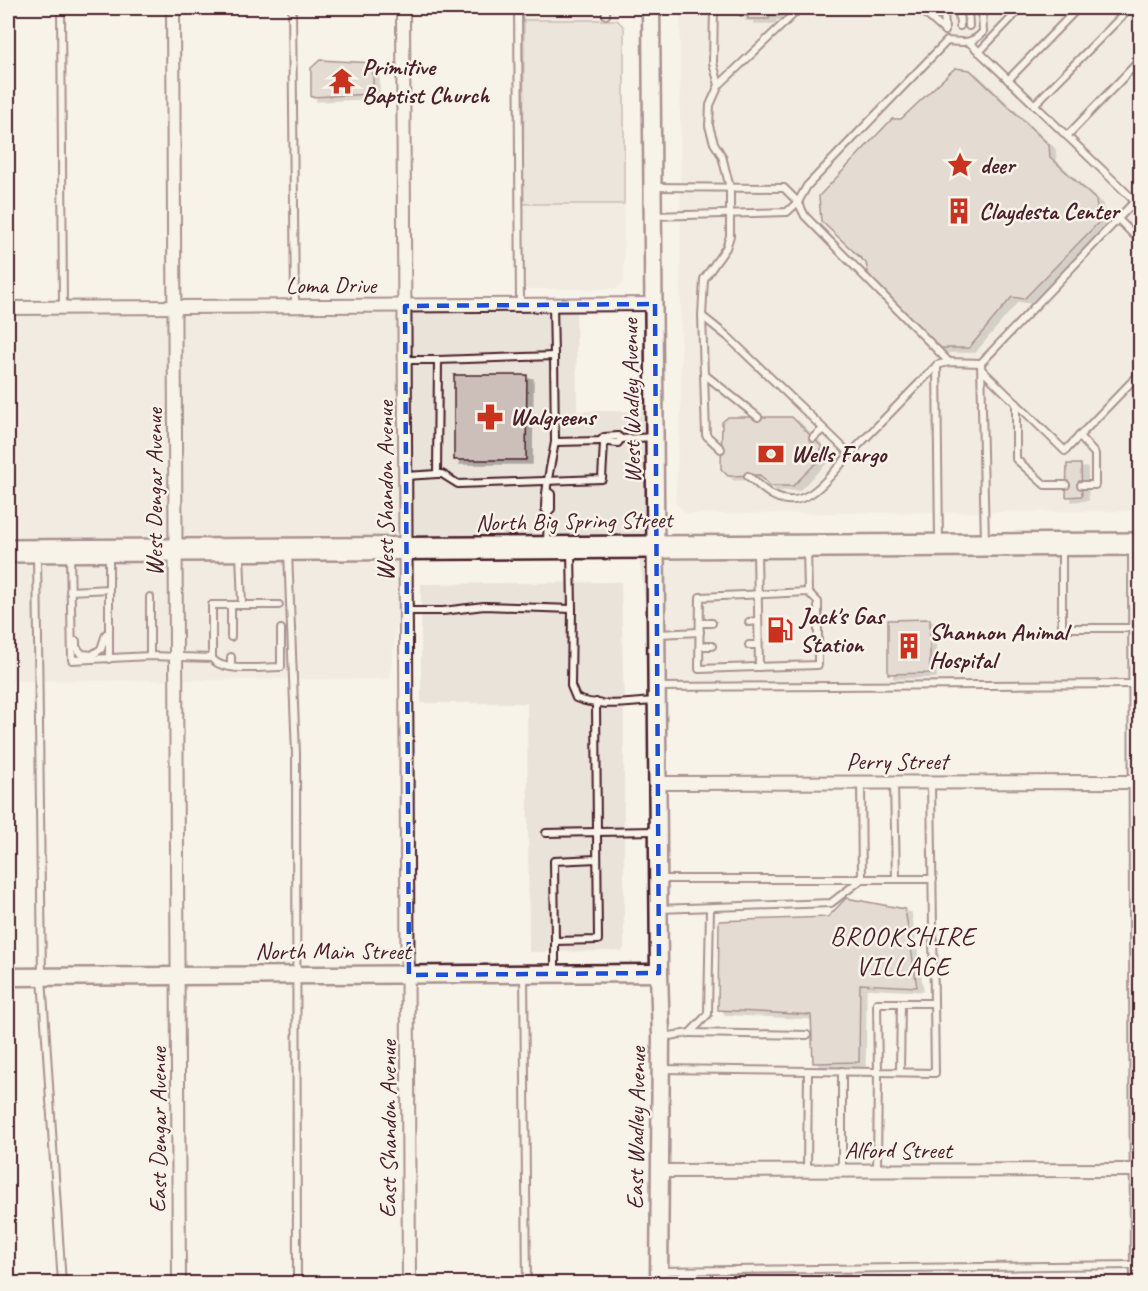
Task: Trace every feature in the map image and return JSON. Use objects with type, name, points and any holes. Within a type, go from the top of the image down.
[{"type":"highway","name":"North Big Spring Street","points":[[8,551],[1138,544]]},
{"type":"main road","name":"West Wadley Avenue","points":[[651,8],[659,973]]},
{"type":"main road","name":"North Main Street","points":[[8,977],[659,973]]},
{"type":"main road","name":"East Wadley Avenue","points":[[658,1277],[661,1037],[659,973]]},
{"type":"street","name":"West Dengar Avenue","points":[[173,8],[178,976]]},
{"type":"street","name":"West Shandon Avenue","points":[[403,8],[409,975]]},
{"type":"street","name":"Loma Drive","points":[[8,308],[655,304]]},
{"type":"street","points":[[1137,1284],[1136,628],[1138,544]]},
{"type":"street","name":"Perry Street","points":[[657,783],[1138,782]]},
{"type":"street","name":"East Shandon Avenue","points":[[409,975],[409,1284]]},
{"type":"street","name":"East Dengar Avenue","points":[[178,976],[179,1284]]},
{"type":"street","name":"Alford Street","points":[[658,1171],[1137,1170]]},
{"type":"lane","points":[[61,8],[63,308]]},
{"type":"lane","points":[[292,8],[295,306]]},
{"type":"lane","points":[[518,8],[520,305]]},
{"type":"lane","points":[[606,8],[606,15]]},
{"type":"lane","points":[[714,8],[713,63],[719,86]]},
{"type":"lane","points":[[722,449],[706,435],[702,316],[704,279],[726,248],[730,236],[730,188],[722,156],[714,143],[710,126],[711,105],[719,86],[800,8]]},
{"type":"lane","points":[[919,8],[945,31]]},
{"type":"lane","points":[[944,8],[947,41]]},
{"type":"lane","points":[[959,8],[960,26]]},
{"type":"lane","points":[[968,8],[969,26]]},
{"type":"lane","points":[[654,216],[787,212],[798,202],[807,186],[947,41],[976,40],[983,32],[982,8]]},
{"type":"lane","points":[[979,52],[1021,8]]},
{"type":"lane","points":[[1008,80],[1078,8]]},
{"type":"lane","points":[[1034,105],[1130,8]]},
{"type":"lane","points":[[969,42],[1138,204],[1118,219],[982,366],[985,545]]},
{"type":"lane","points":[[1067,136],[1140,60]]},
{"type":"lane","points":[[653,187],[784,188],[798,202],[805,216],[949,362]]},
{"type":"lane","points":[[1118,219],[1140,241]]},
{"type":"lane","points":[[547,546],[548,512],[545,509],[545,494],[555,442],[553,304]]},
{"type":"lane","points":[[702,316],[732,340],[850,454]]},
{"type":"lane","points":[[405,360],[554,356]]},
{"type":"lane","points":[[437,474],[438,360]]},
{"type":"lane","points":[[748,476],[773,496],[784,500],[799,501],[809,496],[937,365],[949,362],[982,366],[1065,451],[1140,373]]},
{"type":"lane","points":[[937,365],[939,545]]},
{"type":"lane","points":[[704,374],[758,417]]},
{"type":"lane","points":[[1016,403],[1016,459],[1045,485],[1066,485]]},
{"type":"lane","points":[[813,438],[823,429]]},
{"type":"lane","points":[[406,476],[442,474],[458,484],[602,478],[604,437],[618,436],[621,439],[656,437]]},
{"type":"lane","points":[[1079,436],[1095,454],[1095,485],[1081,485]]},
{"type":"lane","points":[[555,442],[602,442]]},
{"type":"lane","points":[[1062,544],[1062,628],[1136,628]]},
{"type":"lane","points":[[757,545],[759,667]]},
{"type":"lane","points":[[807,545],[808,592],[818,602],[818,665],[699,669],[700,597],[808,592]]},
{"type":"lane","points":[[571,547],[571,686],[576,698],[583,701],[596,702],[657,694],[1136,684]]},
{"type":"lane","points":[[287,549],[296,754],[297,1284]]},
{"type":"lane","points":[[109,550],[109,659]]},
{"type":"lane","points":[[240,550],[242,605]]},
{"type":"lane","points":[[37,551],[42,977],[62,1284]]},
{"type":"lane","points":[[70,552],[72,660],[150,656],[212,658]]},
{"type":"lane","points":[[70,591],[109,590]]},
{"type":"lane","points":[[150,597],[150,656]]},
{"type":"lane","points":[[279,605],[212,605],[212,658],[221,666],[281,667],[281,629]]},
{"type":"lane","points":[[231,605],[231,637]]},
{"type":"lane","points":[[71,618],[75,621],[76,647],[82,654],[92,656],[101,649],[106,639],[109,606]]},
{"type":"lane","points":[[406,611],[443,611],[484,606],[572,609]]},
{"type":"lane","points":[[749,622],[758,621]]},
{"type":"lane","points":[[700,623],[712,623]]},
{"type":"lane","points":[[657,634],[700,632]]},
{"type":"lane","points":[[749,645],[758,645]]},
{"type":"lane","points":[[700,646],[712,646]]},
{"type":"lane","points":[[231,657],[231,667]]},
{"type":"lane","points":[[555,940],[598,940],[596,702]]},
{"type":"lane","points":[[861,782],[862,879]]},
{"type":"lane","points":[[894,782],[896,879]]},
{"type":"lane","points":[[660,1069],[935,1073],[932,782]]},
{"type":"lane","points":[[546,833],[658,831]]},
{"type":"lane","points":[[555,974],[554,861],[597,860]]},
{"type":"lane","points":[[658,879],[933,879]]},
{"type":"lane","points":[[658,909],[831,903],[862,879]]},
{"type":"lane","points":[[690,1033],[708,1014],[710,908]]},
{"type":"lane","points":[[524,974],[527,1284]]},
{"type":"lane","points":[[878,1171],[877,1003],[933,1003]]},
{"type":"lane","points":[[900,1072],[901,1003]]},
{"type":"lane","points":[[661,1037],[690,1033],[807,1035]]},
{"type":"lane","points":[[807,1171],[808,1071]]},
{"type":"lane","points":[[842,1071],[842,1171]]},
{"type":"lane","points":[[658,1277],[1137,1265]]},
{"type":"highlighted area","points":[[655,304],[659,973],[409,975],[405,306]]},
{"type":"shaded area","points":[[523,8],[617,8],[617,20],[524,20]]},
{"type":"shaded area","points":[[680,8],[1140,8],[1140,511],[687,514],[675,503],[681,409]]},
{"type":"shaded area","points":[[524,20],[617,20],[624,27],[624,204],[523,204]]},
{"type":"shaded area","points":[[523,204],[624,204],[624,282],[616,289],[523,289]]},
{"type":"shaded area","points":[[576,305],[577,411],[654,411],[655,546],[1140,545],[1135,688],[655,689],[639,557],[406,547],[390,679],[8,681],[8,308]]},
{"type":"shaded area","points":[[621,582],[624,715],[624,948],[622,951],[529,952],[527,703],[421,703],[421,584]]},
{"type":"building","points":[[741,8],[779,8],[779,16],[770,15],[769,19],[748,19],[748,16],[740,16]]},
{"type":"building","name":"Primitive Baptist Church","points":[[320,60],[373,63],[373,94],[311,97],[311,68]]},
{"type":"building","name":"Claydesta Center","points":[[955,68],[970,70],[1049,145],[1050,157],[1096,200],[1099,222],[1024,299],[1012,297],[969,348],[940,348],[869,277],[866,263],[821,221],[819,196],[892,119],[901,119]]},
{"type":"building","name":"Walgreens","points":[[454,375],[527,375],[526,460],[454,460]]},
{"type":"building","name":"Wells Fargo","points":[[728,417],[792,417],[821,446],[821,458],[793,486],[770,486],[760,475],[728,476],[721,469],[722,422]]},
{"type":"building","points":[[1067,464],[1081,464],[1082,496],[1066,497]]},
{"type":"building","name":"Shannon Animal Hospital","points":[[930,619],[930,673],[888,674],[888,620]]},
{"type":"building","points":[[846,898],[905,909],[917,987],[860,984],[859,1062],[813,1063],[811,1015],[718,1010],[719,921],[828,917]]},
{"type":"place","name":"Primitive Baptist Church","points":[[342,81]]},
{"type":"place","name":"deer","points":[[960,165]]},
{"type":"place","name":"Claydesta Center","points":[[959,211]]},
{"type":"place","name":"Walgreens","points":[[490,417]]},
{"type":"place","name":"Wells Fargo","points":[[771,454]]},
{"type":"place","name":"Jack's Gas Station","points":[[780,630]]},
{"type":"place","name":"Shannon Animal Hospital","points":[[909,646]]},
{"type":"district","name":"BROOKSHIRE VILLAGE","points":[[903,951]]}]
